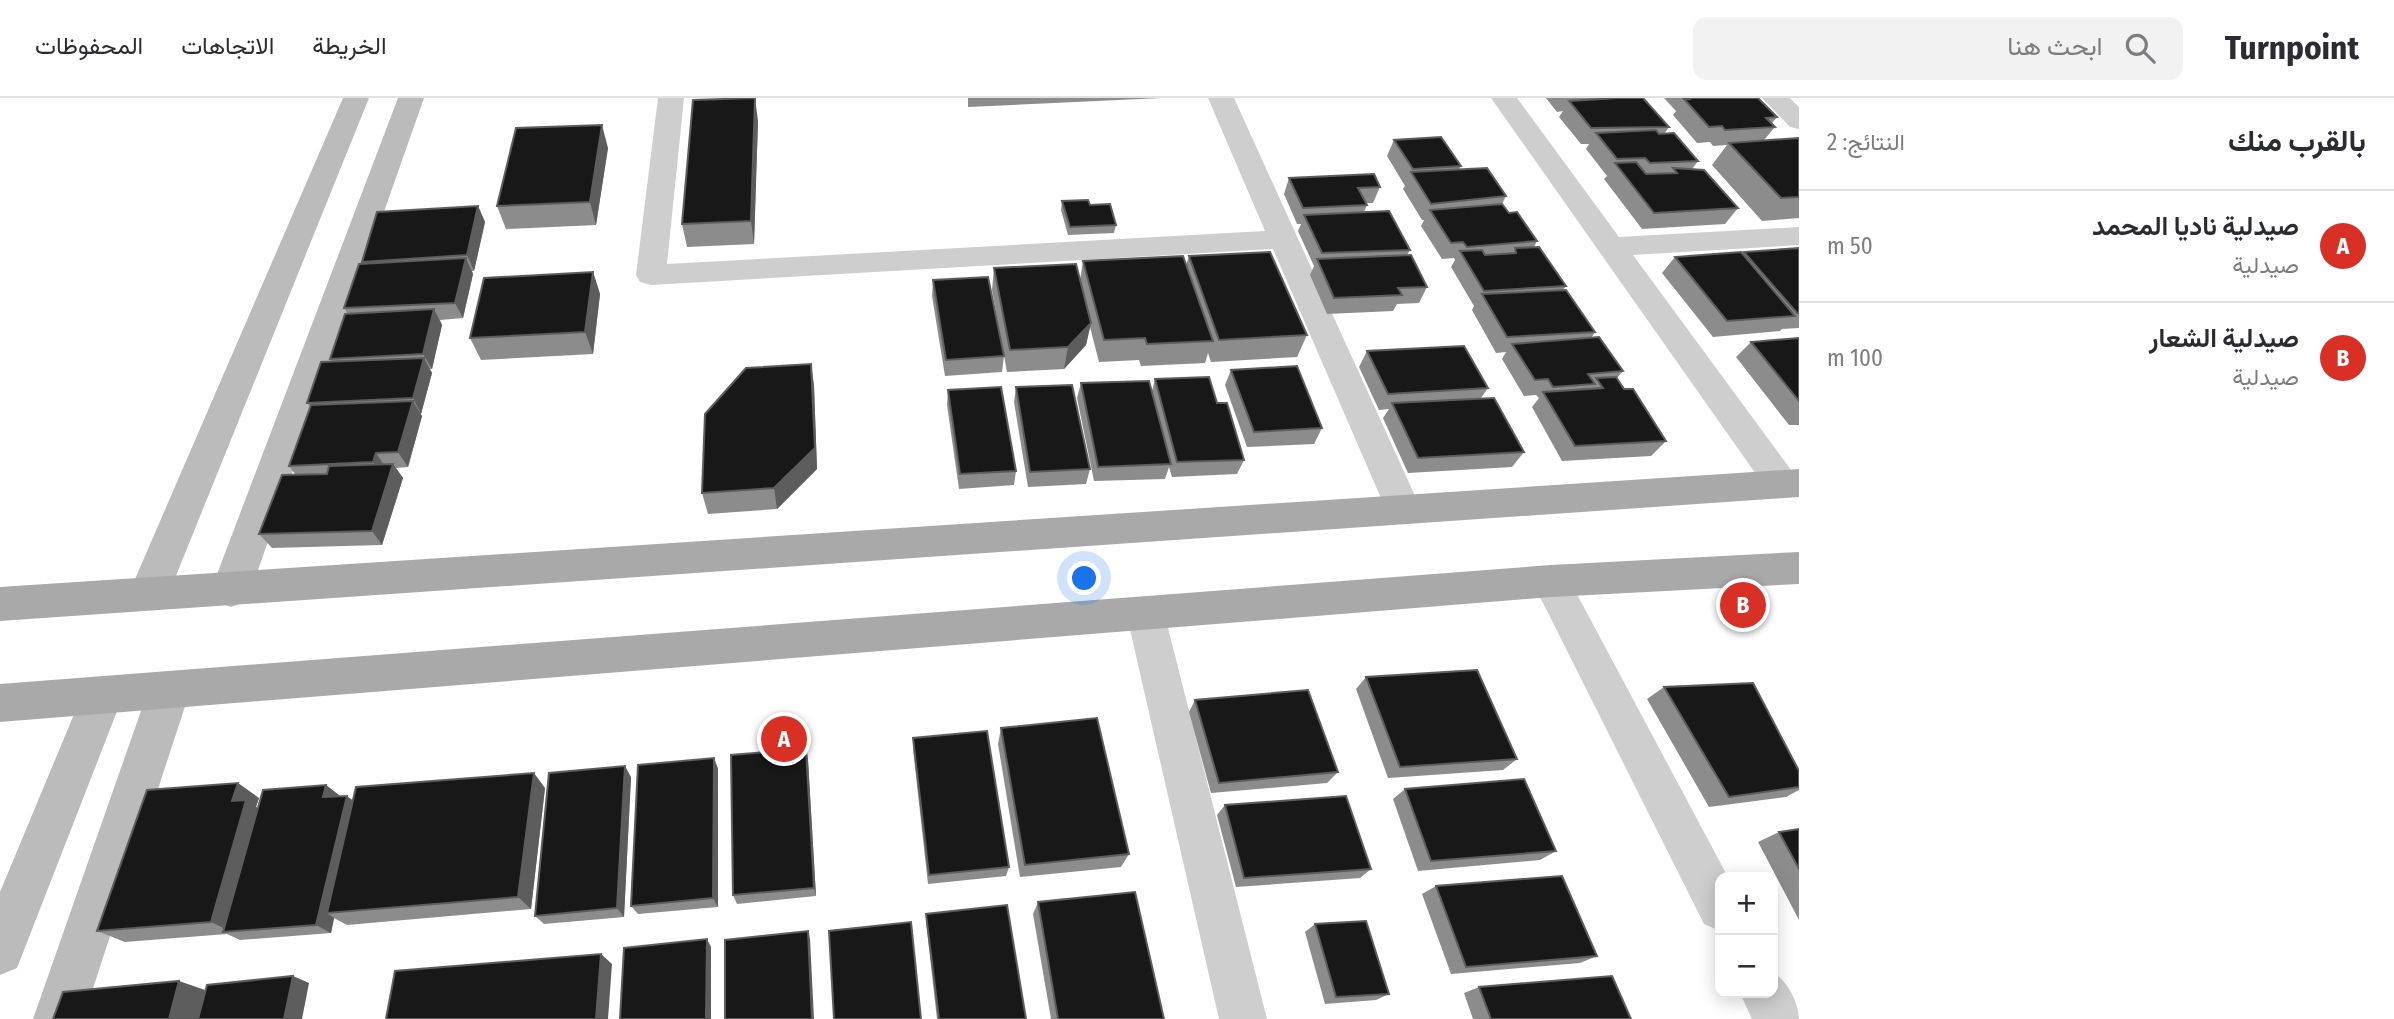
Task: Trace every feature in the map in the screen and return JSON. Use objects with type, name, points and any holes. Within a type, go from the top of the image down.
[{"type":"main road","points":[[149,593],[356,98]]},
{"type":"main road","points":[[231,590],[411,98]]},
{"type":"main road","points":[[0,604],[1791,484]]},
{"type":"main road","points":[[0,703],[1551,581],[1799,568]]},
{"type":"main road","points":[[58,1019],[170,691]]},
{"type":"main road","points":[[0,951],[102,696]]},
{"type":"street","points":[[670,98],[652,275],[1284,239]]},
{"type":"street","points":[[1221,98],[1403,509]]},
{"type":"street","points":[[1504,98],[1610,247],[1791,484]]},
{"type":"street","points":[[1775,98],[1799,121]]},
{"type":"street","points":[[1610,247],[1799,236]]},
{"type":"street","points":[[1551,581],[1715,898]]},
{"type":"street","points":[[1145,612],[1243,1019]]},
{"type":"street","points":[[1767,998],[1778,1019]]},
{"type":"building","points":[[755,98],[751,221],[682,224],[693,100]]},
{"type":"building","points":[[1643,98],[1669,127],[1591,128],[1569,101]]},
{"type":"building","points":[[1758,98],[1777,117],[1766,118],[1775,127],[1725,130],[1722,126],[1709,127],[1684,99]]},
{"type":"building","points":[[602,125],[590,202],[497,206],[516,128]]},
{"type":"building","points":[[1656,130],[1659,134],[1674,133],[1698,161],[1650,163],[1645,158],[1617,159],[1596,133]]},
{"type":"building","points":[[1441,137],[1461,166],[1413,169],[1394,140]]},
{"type":"building","points":[[1799,138],[1799,197],[1781,198],[1729,143]]},
{"type":"building","points":[[1636,162],[1646,174],[1677,173],[1673,168],[1704,170],[1738,208],[1654,213],[1615,163]]},
{"type":"building","points":[[1487,168],[1506,196],[1431,204],[1411,172]]},
{"type":"building","points":[[1374,174],[1380,187],[1358,188],[1367,205],[1303,208],[1289,178]]},
{"type":"building","points":[[1088,200],[1090,205],[1110,204],[1116,225],[1070,227],[1062,201]]},
{"type":"building","points":[[1502,204],[1509,213],[1517,212],[1537,241],[1467,247],[1463,242],[1451,243],[1430,210]]},
{"type":"building","points":[[478,206],[467,255],[362,262],[377,212]]},
{"type":"building","points":[[1389,211],[1410,250],[1322,253],[1304,215]]},
{"type":"building","points":[[1539,247],[1566,286],[1484,291],[1460,251],[1482,250],[1485,255],[1516,253],[1515,248]]},
{"type":"building","points":[[1799,248],[1799,313],[1797,313],[1744,252]]},
{"type":"building","points":[[1270,252],[1307,335],[1219,340],[1189,256]]},
{"type":"building","points":[[1741,252],[1795,316],[1727,321],[1675,257]]},
{"type":"building","points":[[1411,255],[1427,287],[1398,288],[1402,295],[1334,298],[1317,259]]},
{"type":"building","points":[[1183,256],[1213,341],[1147,344],[1145,338],[1104,340],[1083,261]]},
{"type":"building","points":[[466,258],[455,303],[344,308],[359,264]]},
{"type":"building","points":[[1076,264],[1091,323],[1068,347],[1010,350],[994,268]]},
{"type":"building","points":[[593,272],[585,332],[470,338],[484,278]]},
{"type":"building","points":[[988,277],[1004,356],[946,360],[933,280]]},
{"type":"building","points":[[1566,290],[1595,332],[1507,337],[1482,294]]},
{"type":"building","points":[[434,309],[423,354],[330,359],[345,314]]},
{"type":"building","points":[[1599,337],[1623,371],[1588,374],[1595,384],[1553,387],[1548,379],[1535,380],[1512,344]]},
{"type":"building","points":[[1799,338],[1799,401],[1751,342]]},
{"type":"building","points":[[1464,346],[1488,388],[1388,394],[1367,351]]},
{"type":"building","points":[[424,358],[413,398],[307,403],[321,362]]},
{"type":"building","points":[[811,364],[815,448],[774,488],[702,493],[705,414],[746,368]]},
{"type":"building","points":[[1297,366],[1322,428],[1254,432],[1231,370]]},
{"type":"building","points":[[1209,377],[1217,403],[1227,403],[1244,460],[1177,462],[1155,379]]},
{"type":"building","points":[[1616,377],[1624,389],[1633,389],[1666,441],[1575,446],[1543,392],[1603,388],[1596,378]]},
{"type":"building","points":[[1149,381],[1171,464],[1098,467],[1081,383]]},
{"type":"building","points":[[1072,385],[1090,469],[1030,472],[1016,387]]},
{"type":"building","points":[[1001,387],[1016,471],[960,474],[948,390]]},
{"type":"building","points":[[1494,398],[1524,452],[1418,458],[1392,403]]},
{"type":"building","points":[[413,401],[398,452],[376,453],[373,462],[289,466],[311,405]]},
{"type":"building","points":[[393,464],[372,531],[259,534],[282,475],[327,474],[329,466]]},
{"type":"building","points":[[1477,670],[1517,759],[1400,767],[1366,677]]},
{"type":"building","points":[[1753,683],[1799,771],[1799,787],[1729,797],[1664,687]]},
{"type":"building","points":[[1308,690],[1338,772],[1219,783],[1195,700]]},
{"type":"building","points":[[1097,718],[1129,854],[1025,865],[1001,728]]},
{"type":"building","points":[[987,731],[1009,867],[929,875],[913,738]]},
{"type":"building","points":[[806,749],[814,888],[733,895],[731,755]]},
{"type":"building","points":[[714,758],[713,898],[631,906],[638,765]]},
{"type":"building","points":[[625,766],[617,908],[535,916],[549,773]]},
{"type":"building","points":[[534,773],[518,897],[327,913],[356,787]]},
{"type":"building","points":[[1524,779],[1556,851],[1431,861],[1405,789]]},
{"type":"building","points":[[238,783],[232,801],[246,800],[211,922],[97,931],[147,790]]},
{"type":"building","points":[[326,785],[323,797],[347,796],[316,925],[223,932],[263,790]]},
{"type":"building","points":[[1346,796],[1371,869],[1244,878],[1225,805]]},
{"type":"building","points":[[1799,829],[1799,869],[1779,832]]},
{"type":"building","points":[[1562,876],[1597,956],[1466,967],[1436,886]]},
{"type":"building","points":[[1135,892],[1164,1019],[1058,1019],[1038,902]]},
{"type":"building","points":[[1007,905],[1026,1019],[939,1019],[926,914]]},
{"type":"building","points":[[1366,921],[1389,994],[1336,997],[1315,924]]},
{"type":"building","points":[[911,922],[921,1019],[834,1019],[829,931]]},
{"type":"building","points":[[808,931],[812,1019],[725,1019],[725,940]]},
{"type":"building","points":[[707,939],[706,1019],[620,1019],[624,948]]},
{"type":"building","points":[[601,954],[596,1019],[386,1019],[395,971]]},
{"type":"building","points":[[293,976],[284,1019],[198,1019],[207,985]]},
{"type":"building","points":[[1612,976],[1631,1019],[1491,1019],[1479,987]]},
{"type":"building","points":[[179,981],[169,1019],[53,1019],[63,992]]},
{"type":"place","name":"صيدلية الشعار","points":[[1743,605]]},
{"type":"place","name":"صيدلية ناديا المحمد","points":[[784,739]]}]
